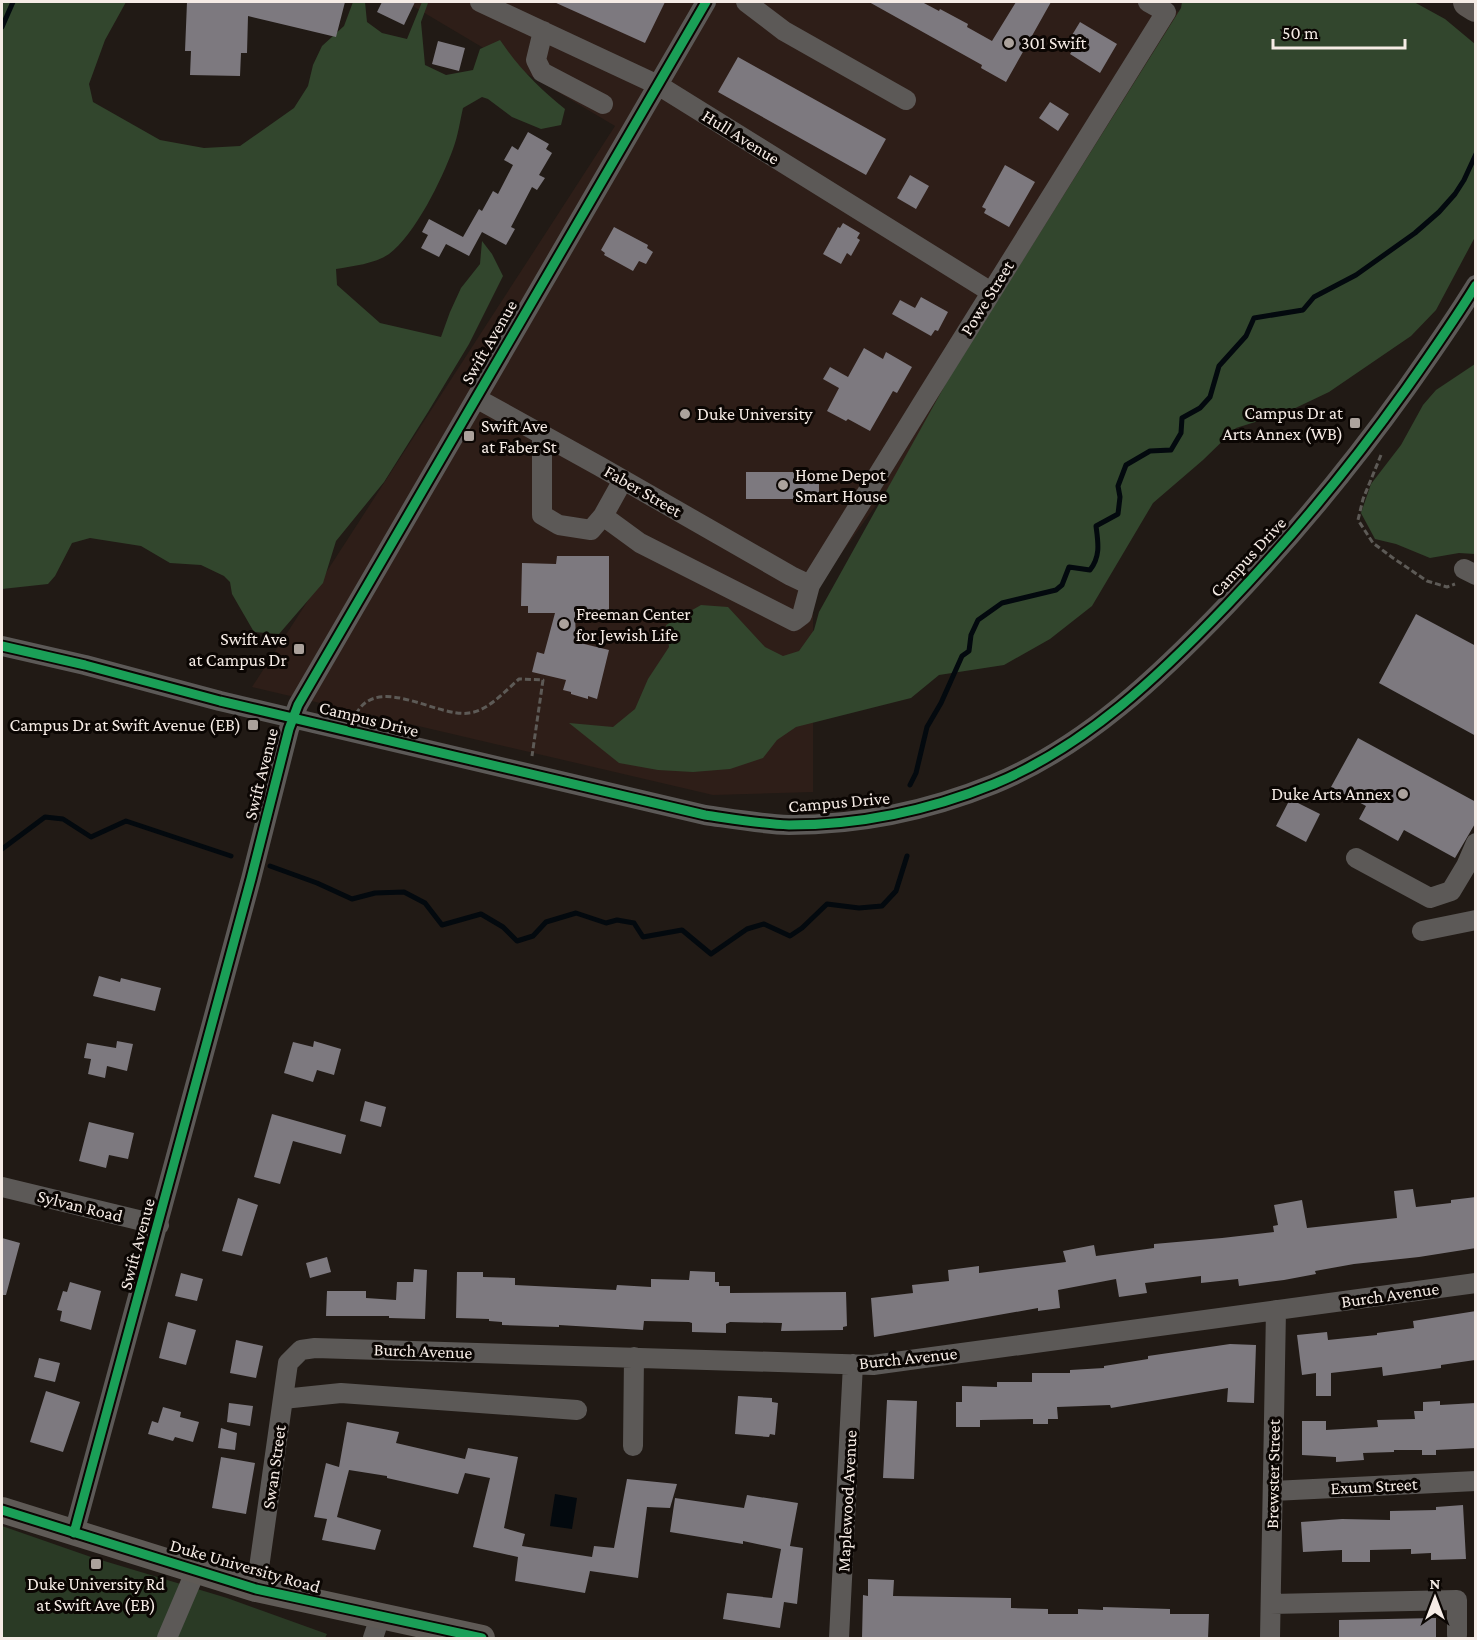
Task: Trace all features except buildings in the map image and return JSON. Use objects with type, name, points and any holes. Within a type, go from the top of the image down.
[{"type":"highway","points":[[1468,2],[1476,7]]},
{"type":"main road","name":"Duke University Road","points":[[2,1510],[377,1628],[482,1638]]},
{"type":"street","name":"Hull Avenue","points":[[480,2],[658,86],[991,292]]},
{"type":"street","name":"Swift Avenue","points":[[74,1533],[298,705],[706,2]]},
{"type":"street","points":[[746,2],[784,31],[906,100]]},
{"type":"street","name":"Powe Street","points":[[603,516],[640,543],[794,621],[802,615],[810,585],[1166,12],[1148,2]]},
{"type":"street","points":[[543,31],[536,60],[542,72],[603,104]]},
{"type":"street","name":"Campus Drive","points":[[2,645],[220,701],[633,800],[705,815],[789,825],[882,817],[942,802],[995,784],[1040,762],[1067,745],[1122,704],[1194,639],[1278,552],[1372,436],[1431,354],[1476,285]]},
{"type":"street","name":"Faber Street","points":[[476,398],[810,585]]},
{"type":"street","points":[[542,434],[542,515],[559,525],[591,530],[603,516],[624,480]]},
{"type":"street","points":[[1356,858],[1430,898],[1451,891],[1476,843]]},
{"type":"street","points":[[1422,931],[1476,920]]},
{"type":"street","name":"Sylvan Road","points":[[2,1187],[159,1225]]},
{"type":"street","name":"Burch Avenue","points":[[301,1350],[315,1348],[873,1365],[1476,1283]]},
{"type":"street","name":"Brewster Street","points":[[1270,1638],[1276,1310]]},
{"type":"street","name":"Swan Street","points":[[256,1589],[288,1363],[301,1350]]},
{"type":"street","points":[[633,1446],[634,1357]]},
{"type":"street","name":"Maplewood Avenue","points":[[839,1638],[853,1364]]},
{"type":"street","points":[[283,1399],[342,1393],[577,1410]]},
{"type":"street","name":"Exum Street","points":[[1272,1491],[1476,1481]]},
{"type":"street","points":[[167,1638],[196,1570]]},
{"type":"street","points":[[1271,1604],[1457,1600],[1457,1635]]},
{"type":"path","points":[[1384,445],[1363,499],[1358,520],[1372,543],[1417,574],[1436,584],[1447,587],[1454,585],[1470,572]]},
{"type":"path","points":[[354,718],[356,711],[366,702],[379,697],[399,698],[451,711],[470,713],[484,708],[519,679],[543,680],[531,761]]},
{"type":"shaded area","name":"Duke University","points":[[406,2],[1158,2],[1222,33],[1070,235],[813,593],[813,792],[713,795],[252,687],[615,126]]},
{"type":"shaded area","points":[[555,1494],[577,1498],[572,1529],[550,1526]]},
{"type":"green space","points":[[2,2],[126,2],[105,40],[89,84],[93,102],[160,140],[204,148],[240,146],[294,108],[308,86],[313,65],[322,46],[344,26],[353,2],[365,2],[367,22],[382,33],[407,39],[422,2],[428,3],[421,22],[425,65],[446,75],[473,70],[480,49],[500,40],[530,77],[565,109],[561,125],[541,129],[512,117],[482,97],[463,108],[448,161],[427,206],[408,234],[389,254],[377,260],[336,269],[337,285],[380,323],[441,337],[461,288],[480,264],[482,241],[492,254],[503,276],[469,344],[384,482],[336,541],[323,583],[279,634],[254,632],[232,594],[230,582],[224,576],[201,565],[170,563],[141,546],[90,538],[72,543],[55,576],[48,584],[2,589]]},
{"type":"green space","points":[[1182,2],[1414,2],[1445,19],[1475,44],[1475,237],[1436,310],[1411,336],[1329,392],[1287,412],[1236,428],[1153,503],[1092,606],[1050,639],[1004,665],[939,675],[911,698],[796,727],[777,740],[763,758],[730,769],[693,772],[658,770],[619,763],[569,723],[613,727],[635,709],[648,679],[669,647],[666,625],[701,605],[728,607],[765,647],[783,656],[799,651],[814,630],[819,612],[949,378],[1181,8]]},
{"type":"green space","points":[[1475,364],[1475,554],[1459,553],[1430,558],[1396,544],[1375,539],[1361,513],[1371,484],[1401,445],[1423,405],[1436,390]]},
{"type":"green space","points":[[2,1526],[91,1557],[227,1598],[327,1634],[325,1638],[2,1638]]},
{"type":"waterway","points":[[2,27],[13,2]]},
{"type":"waterway","points":[[910,785],[916,773],[927,727],[941,703],[962,656],[969,651],[971,635],[978,620],[1002,603],[1056,590],[1062,585],[1069,567],[1090,570],[1097,554],[1096,526],[1118,514],[1120,497],[1118,486],[1126,465],[1150,451],[1171,450],[1181,433],[1182,418],[1200,408],[1210,397],[1219,366],[1246,336],[1254,318],[1303,310],[1314,297],[1356,275],[1415,233],[1455,194],[1476,154]]},
{"type":"waterway","points":[[2,849],[45,817],[63,819],[91,837],[126,821],[231,856]]},
{"type":"waterway","points":[[270,866],[352,899],[375,893],[404,892],[425,903],[442,925],[481,914],[503,927],[517,941],[533,936],[546,922],[576,913],[606,923],[617,920],[634,923],[643,937],[682,930],[711,954],[747,929],[764,924],[790,936],[827,904],[859,908],[882,906],[896,891],[907,856]]},
{"type":"cycle path","points":[[74,1533],[251,879],[289,729],[298,705],[706,2]]},
{"type":"cycle path","points":[[2,646],[85,665],[220,701],[705,815],[789,825],[868,819],[919,808],[994,784],[1060,750],[1120,706],[1175,657],[1251,579],[1342,473],[1406,389],[1476,285]]},
{"type":"cycle path","points":[[2,1510],[256,1589],[482,1638]]},
{"type":"place","name":"301 Swift","points":[[1009,43]]},
{"type":"place","name":"Duke University","points":[[685,414]]},
{"type":"place","name":"Campus Dr at Arts Annex (WB)","points":[[1355,423]]},
{"type":"place","name":"Swift Ave at Faber St","points":[[469,436]]},
{"type":"place","name":"Home Depot Smart House","points":[[783,485]]},
{"type":"place","name":"Freeman Center for Jewish Life","points":[[564,624]]},
{"type":"place","name":"Swift Ave at Campus Dr","points":[[299,649]]},
{"type":"place","name":"Campus Dr at Swift Avenue (EB)","points":[[253,725]]},
{"type":"place","name":"Duke Arts Annex","points":[[1403,794]]},
{"type":"place","name":"Duke University Rd at Swift Ave (EB)","points":[[96,1564]]}]
